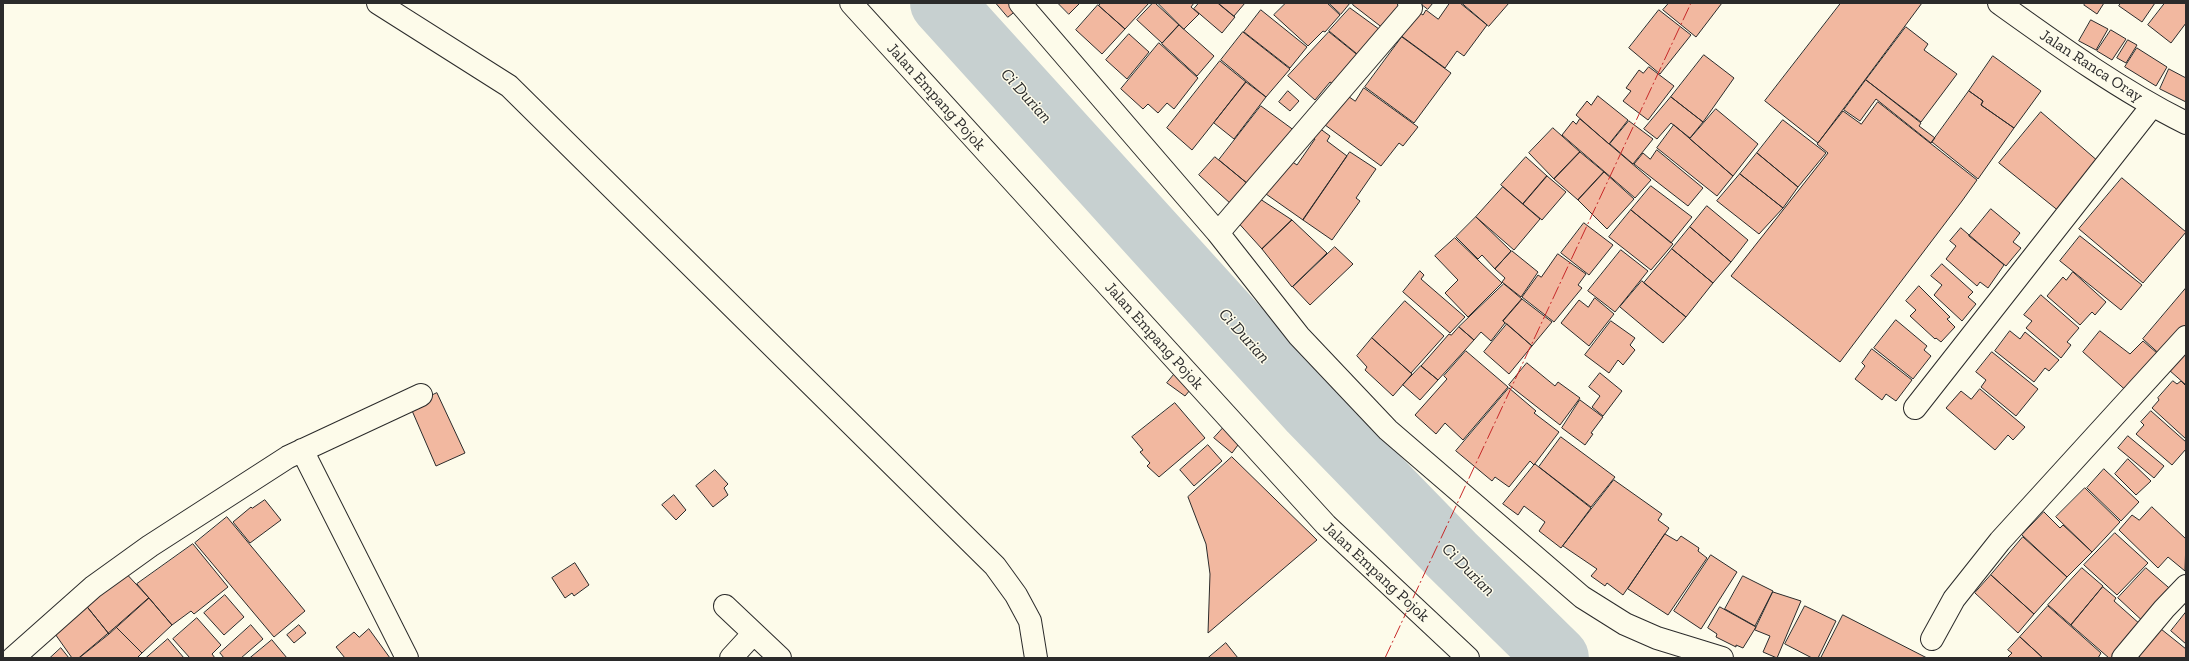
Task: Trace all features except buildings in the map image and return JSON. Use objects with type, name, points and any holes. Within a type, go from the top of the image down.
[{"type":"street","points":[[378,3],[509,86],[995,566],[1016,595],[1030,621],[1036,658]]},
{"type":"street","name":"Jalan Empang Pojok","points":[[851,3],[1326,525],[1468,658]]},
{"type":"street","points":[[1020,3],[1218,233],[1299,336],[1388,430],[1582,597],[1625,624],[1657,638],[1722,658]]},
{"type":"street","points":[[1218,233],[1411,8],[1408,3]]},
{"type":"street","name":"Jalan Ranca Oray","points":[[1999,3],[2062,48],[2152,106],[2186,123]]},
{"type":"street","points":[[1915,408],[2152,106]]},
{"type":"street","points":[[1932,639],[1954,599],[2000,541],[2186,337]]},
{"type":"street","points":[[13,658],[93,587],[150,546],[288,456],[421,395]]},
{"type":"street","points":[[302,450],[407,658]]},
{"type":"street","points":[[2123,658],[2164,609],[2186,586]]},
{"type":"street","points":[[725,606],[780,658]]},
{"type":"street","points":[[731,658],[753,634]]},
{"type":"waterway","name":"Ci Durian","points":[[942,3],[1311,410],[1453,556],[1557,658]]},
{"type":"power","points":[[1385,658],[1691,3]]}]
